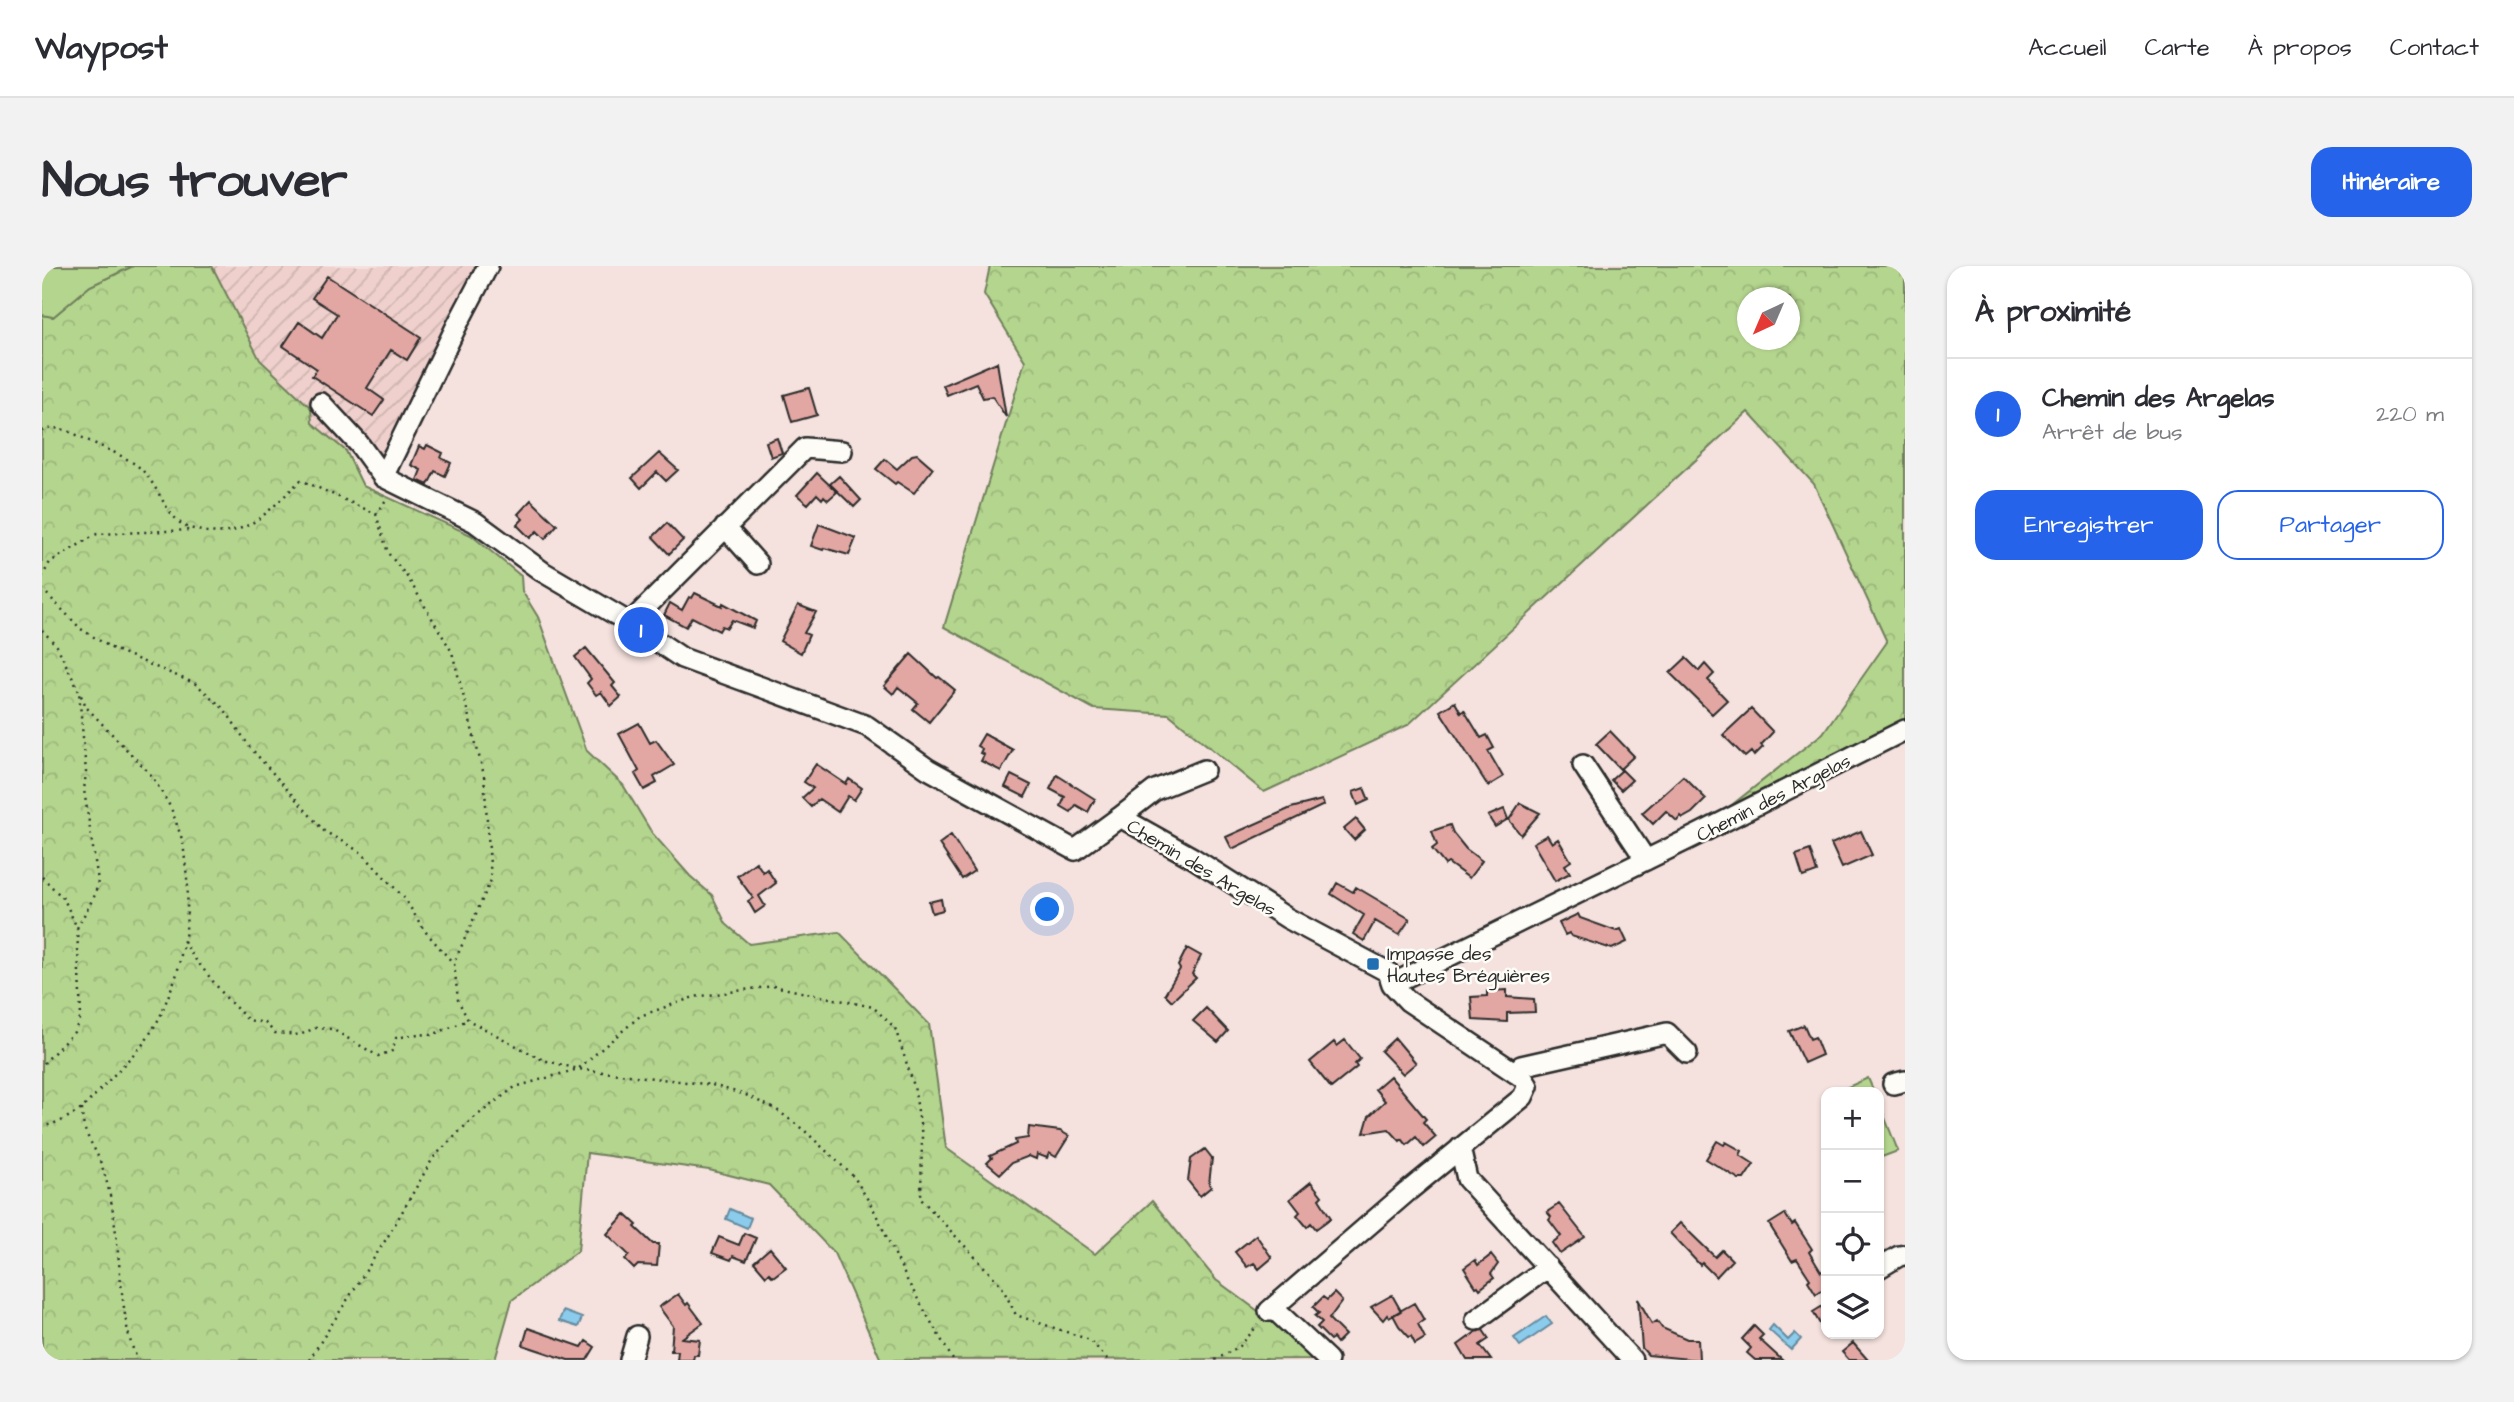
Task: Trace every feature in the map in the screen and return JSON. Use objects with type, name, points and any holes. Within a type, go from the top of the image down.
[{"type":"street","points":[[321,402],[359,444],[383,477],[488,266]]},
{"type":"street","points":[[630,622],[805,448],[842,451]]},
{"type":"street","name":"Chemin des Argelas","points":[[383,477],[475,522],[543,572],[630,622],[682,658],[867,726],[928,769],[1075,850],[1120,817],[1193,858],[1287,918],[1388,972],[1392,984],[1905,730]]},
{"type":"street","points":[[725,527],[758,564]]},
{"type":"street","points":[[1583,765],[1646,860]]},
{"type":"street","points":[[1120,817],[1155,790],[1204,770]]},
{"type":"street","points":[[1392,984],[1408,1002],[1522,1079]]},
{"type":"street","points":[[1328,1360],[1271,1309],[1523,1097],[1521,1066],[1667,1033],[1687,1053]]},
{"type":"street","points":[[1460,1148],[1467,1178],[1632,1360]]},
{"type":"street","points":[[1884,1265],[1905,1255]]},
{"type":"street","points":[[1476,1320],[1548,1267]]},
{"type":"street","points":[[630,1360],[637,1336]]},
{"type":"path","points":[[42,431],[67,431],[139,467],[179,523],[193,529],[214,533],[233,532],[251,526],[300,480],[376,514],[388,553],[408,578],[452,652],[484,775],[491,880],[454,963],[458,1000],[468,1020],[543,1060],[578,1069],[712,1085],[746,1095],[767,1105],[806,1131],[854,1177],[873,1208],[908,1282],[953,1360]]},
{"type":"path","points":[[376,514],[389,499],[383,477]]},
{"type":"path","points":[[42,578],[50,562],[97,534],[193,529]]},
{"type":"path","points":[[42,589],[80,629],[113,649],[196,684],[225,710],[248,746],[324,831],[362,853],[405,899],[424,930],[454,963]]},
{"type":"path","points":[[42,630],[57,646],[87,708],[152,776],[172,808],[183,842],[188,887],[184,941],[177,974],[160,1017],[145,1042],[82,1109],[61,1121],[42,1127]]},
{"type":"path","points":[[77,928],[95,895],[98,881],[84,790],[86,772],[79,690]]},
{"type":"path","points":[[42,877],[64,899],[77,928],[81,1017],[74,1032],[42,1065]]},
{"type":"path","points":[[184,941],[228,1000],[248,1020],[265,1023],[275,1033],[300,1035],[315,1028],[332,1029],[378,1056],[392,1051],[396,1038],[418,1034],[432,1035],[468,1020]]},
{"type":"path","points":[[309,1360],[390,1233],[433,1158],[471,1120],[515,1087],[578,1069],[640,1016],[694,997],[772,986],[873,1007],[895,1028],[914,1086],[922,1136],[920,1199],[1001,1285],[1016,1315],[1090,1340],[1108,1360]]},
{"type":"path","points":[[82,1109],[82,1127],[101,1162],[106,1181],[115,1227],[126,1323],[138,1360]]},
{"type":"path","points":[[1215,1360],[1240,1346],[1271,1309]]},
{"type":"shaded area","points":[[212,266],[480,266],[382,467],[346,451],[312,423],[311,408],[260,360]]},
{"type":"green space","points":[[42,266],[133,266],[90,286],[53,317],[42,315]]},
{"type":"green space","points":[[133,266],[212,266],[260,360],[311,408],[312,423],[346,451],[363,486],[471,535],[521,576],[522,591],[538,617],[587,751],[623,785],[652,833],[690,876],[712,895],[726,924],[749,944],[839,932],[929,1024],[946,1148],[1095,1254],[1152,1201],[1216,1280],[1323,1359],[881,1360],[834,1253],[769,1185],[709,1170],[587,1153],[578,1251],[512,1300],[495,1360],[42,1360],[42,315],[53,317],[90,286]]},
{"type":"green space","points":[[990,266],[1905,266],[1905,731],[1676,849],[1823,733],[1887,642],[1814,484],[1748,412],[1408,725],[1264,792],[1169,714],[1094,709],[944,627],[1025,361],[984,294]]},
{"type":"green space","points":[[1868,1078],[1872,1087],[1848,1087]]},
{"type":"green space","points":[[1884,1116],[1898,1151],[1884,1156]]},
{"type":"water","points":[[730,1209],[751,1218],[747,1228],[726,1219]]},
{"type":"water","points":[[563,1311],[582,1318],[578,1327],[559,1321]]},
{"type":"water","points":[[1546,1316],[1552,1324],[1520,1346],[1514,1338]]},
{"type":"water","points":[[1773,1325],[1788,1340],[1795,1333],[1801,1339],[1791,1350],[1769,1330]]},
{"type":"building","points":[[327,276],[421,337],[407,360],[391,350],[367,388],[384,400],[373,416],[312,376],[317,369],[283,346],[299,322],[322,338],[337,314],[312,298]]},
{"type":"building","points":[[997,362],[1006,417],[992,396],[983,398],[976,383],[947,395],[943,385]]},
{"type":"building","points":[[809,388],[817,415],[792,422],[784,395]]},
{"type":"building","points":[[777,438],[782,453],[771,457],[766,442]]},
{"type":"building","points":[[427,445],[443,453],[441,458],[451,463],[445,476],[435,471],[428,485],[417,480],[421,470],[411,465],[419,446],[425,449]]},
{"type":"building","points":[[659,453],[678,470],[666,481],[657,472],[641,488],[632,478]]},
{"type":"building","points":[[917,454],[933,468],[914,493],[897,482],[895,484],[876,469],[885,459],[897,469],[912,455]]},
{"type":"building","points":[[817,473],[837,492],[828,500],[817,494],[808,504],[797,495]]},
{"type":"building","points":[[839,476],[861,500],[854,507],[830,484]]},
{"type":"building","points":[[531,500],[557,525],[545,539],[537,531],[530,538],[517,525],[523,519],[518,514]]},
{"type":"building","points":[[667,523],[683,540],[669,554],[653,537]]},
{"type":"building","points":[[819,524],[856,538],[849,555],[811,546]]},
{"type":"building","points":[[695,593],[722,606],[723,603],[756,621],[753,628],[732,620],[727,628],[722,626],[719,631],[692,617],[686,627],[664,615],[670,603],[682,610],[689,597],[692,598]]},
{"type":"building","points":[[798,605],[816,612],[804,633],[809,635],[801,653],[780,641]]},
{"type":"building","points":[[586,648],[615,683],[612,686],[621,697],[611,706],[601,692],[596,695],[587,683],[591,679],[575,657]]},
{"type":"building","points":[[911,654],[937,678],[955,690],[929,722],[913,709],[918,703],[898,687],[893,694],[884,686]]},
{"type":"building","points":[[1686,658],[1699,671],[1705,664],[1714,674],[1708,680],[1727,700],[1712,714],[1670,673]]},
{"type":"building","points":[[1455,702],[1461,713],[1464,710],[1481,738],[1487,735],[1494,748],[1488,751],[1503,777],[1488,786],[1440,711]]},
{"type":"building","points":[[1751,709],[1773,732],[1754,756],[1751,752],[1745,757],[1723,735]]},
{"type":"building","points":[[639,723],[650,743],[656,740],[674,765],[654,777],[657,783],[644,790],[635,774],[639,771],[619,734]]},
{"type":"building","points":[[1610,731],[1634,756],[1620,769],[1596,744]]},
{"type":"building","points":[[984,734],[1013,750],[1001,771],[981,761],[984,755],[980,753],[982,749],[977,746]]},
{"type":"building","points":[[816,764],[846,784],[849,779],[862,788],[854,800],[848,796],[838,812],[819,799],[811,807],[802,798],[813,788],[804,782]]},
{"type":"building","points":[[1622,770],[1632,780],[1621,790],[1611,780]]},
{"type":"building","points":[[1011,775],[1031,785],[1025,797],[1005,787]]},
{"type":"building","points":[[1057,775],[1095,799],[1088,812],[1076,805],[1071,812],[1061,806],[1065,797],[1050,789]]},
{"type":"building","points":[[1683,776],[1706,799],[1692,813],[1683,818],[1681,816],[1677,821],[1666,811],[1653,824],[1642,813]]},
{"type":"building","points":[[1364,788],[1369,800],[1358,805],[1353,792]]},
{"type":"building","points":[[1322,800],[1324,805],[1232,849],[1226,837],[1291,808]]},
{"type":"building","points":[[1520,803],[1540,813],[1521,835],[1509,820]]},
{"type":"building","points":[[1504,809],[1508,819],[1495,827],[1488,816]]},
{"type":"building","points":[[1356,819],[1365,830],[1354,840],[1344,829]]},
{"type":"building","points":[[1450,825],[1466,849],[1482,861],[1469,878],[1448,863],[1445,865],[1432,849],[1437,845],[1432,831]]},
{"type":"building","points":[[1861,831],[1872,855],[1842,868],[1831,844]]},
{"type":"building","points":[[951,835],[974,871],[962,879],[939,844]]},
{"type":"building","points":[[1547,835],[1552,843],[1558,839],[1571,861],[1565,865],[1570,873],[1555,881],[1533,843]]},
{"type":"building","points":[[1810,850],[1817,872],[1803,877],[1796,855]]},
{"type":"building","points":[[756,862],[763,872],[767,869],[776,883],[759,896],[765,906],[755,913],[748,901],[753,898],[737,876]]},
{"type":"building","points":[[1337,883],[1353,892],[1356,887],[1410,919],[1399,935],[1375,921],[1364,941],[1353,934],[1364,915],[1331,894]]},
{"type":"building","points":[[941,899],[943,910],[932,913],[929,902]]},
{"type":"building","points":[[1578,914],[1580,918],[1616,931],[1621,929],[1627,942],[1612,949],[1571,936],[1569,933],[1565,935],[1559,923]]},
{"type":"building","points":[[1187,948],[1201,956],[1192,974],[1196,978],[1172,1001],[1165,994],[1180,969],[1178,966]]},
{"type":"building","points":[[1507,990],[1507,997],[1534,999],[1535,1012],[1507,1013],[1507,1022],[1473,1020],[1471,997],[1487,996],[1487,991]]},
{"type":"building","points":[[1206,1008],[1228,1031],[1218,1042],[1193,1021]]},
{"type":"building","points":[[1804,1025],[1810,1039],[1815,1037],[1822,1055],[1804,1063],[1789,1031]]},
{"type":"building","points":[[1395,1038],[1416,1063],[1403,1074],[1381,1051]]},
{"type":"building","points":[[1345,1040],[1360,1059],[1355,1064],[1357,1067],[1331,1088],[1310,1062],[1334,1042],[1337,1046]]},
{"type":"building","points":[[1390,1076],[1426,1119],[1423,1122],[1436,1137],[1424,1147],[1416,1137],[1407,1145],[1389,1129],[1364,1133],[1369,1116],[1385,1101],[1375,1089]]},
{"type":"building","points":[[1029,1127],[1060,1131],[1069,1136],[1056,1157],[1049,1153],[1047,1158],[1037,1154],[1036,1159],[1029,1156],[1011,1163],[1000,1174],[987,1163],[992,1158],[990,1156],[1016,1144],[1015,1140],[1028,1138]]},
{"type":"building","points":[[1717,1141],[1724,1145],[1726,1142],[1742,1151],[1740,1155],[1754,1164],[1744,1179],[1739,1179],[1706,1159]]},
{"type":"building","points":[[1205,1149],[1212,1158],[1209,1184],[1211,1187],[1200,1196],[1188,1181],[1191,1159]]},
{"type":"building","points":[[1311,1182],[1322,1196],[1319,1199],[1331,1218],[1316,1229],[1311,1223],[1307,1227],[1297,1215],[1300,1212],[1290,1199]]},
{"type":"building","points":[[1559,1204],[1585,1237],[1560,1254],[1552,1243],[1561,1236],[1549,1220],[1551,1217],[1547,1212]]},
{"type":"building","points":[[625,1214],[653,1244],[659,1244],[657,1266],[638,1265],[634,1269],[625,1260],[629,1255],[607,1234]]},
{"type":"building","points":[[1785,1214],[1792,1225],[1795,1223],[1812,1249],[1809,1252],[1821,1272],[1821,1290],[1816,1294],[1797,1259],[1792,1261],[1769,1224]]},
{"type":"building","points":[[1680,1223],[1715,1257],[1722,1250],[1732,1260],[1716,1277],[1702,1263],[1700,1265],[1670,1233]]},
{"type":"building","points":[[744,1233],[756,1238],[746,1261],[733,1256],[731,1260],[712,1253],[719,1237],[739,1245]]},
{"type":"building","points":[[1256,1235],[1272,1258],[1259,1269],[1254,1263],[1247,1267],[1235,1252]]},
{"type":"building","points":[[770,1248],[786,1267],[773,1277],[769,1273],[766,1276],[754,1262]]},
{"type":"building","points":[[1491,1255],[1498,1264],[1491,1274],[1494,1278],[1480,1289],[1464,1268],[1475,1260],[1478,1265]]},
{"type":"building","points":[[1334,1293],[1342,1301],[1329,1319],[1345,1335],[1337,1343],[1317,1327],[1322,1322],[1315,1316],[1319,1313],[1313,1307],[1323,1297],[1327,1300]]},
{"type":"building","points":[[678,1294],[703,1323],[682,1338],[700,1340],[698,1355],[694,1355],[693,1360],[677,1360],[678,1351],[671,1351],[673,1326],[659,1307]]},
{"type":"building","points":[[1392,1295],[1401,1311],[1389,1318],[1387,1315],[1383,1320],[1371,1307]]},
{"type":"building","points":[[1638,1299],[1652,1324],[1657,1321],[1662,1328],[1687,1339],[1698,1339],[1699,1360],[1648,1355],[1642,1348]]},
{"type":"building","points":[[1414,1303],[1424,1320],[1418,1324],[1425,1338],[1415,1344],[1393,1315]]},
{"type":"building","points":[[1821,1307],[1821,1326],[1813,1312]]},
{"type":"building","points":[[1754,1326],[1763,1335],[1759,1339],[1782,1360],[1755,1360],[1747,1353],[1751,1348],[1742,1339]]},
{"type":"building","points":[[528,1328],[582,1347],[586,1341],[595,1347],[587,1360],[568,1360],[523,1345]]},
{"type":"building","points":[[1483,1330],[1489,1339],[1480,1345],[1491,1360],[1467,1360],[1458,1345]]},
{"type":"building","points":[[1853,1343],[1868,1360],[1849,1360],[1842,1352]]},
{"type":"place","name":"Chemin des Argelas","points":[[641,630]]},
{"type":"place","name":"Impasse des Hautes Bréguières","points":[[1373,964]]}]
